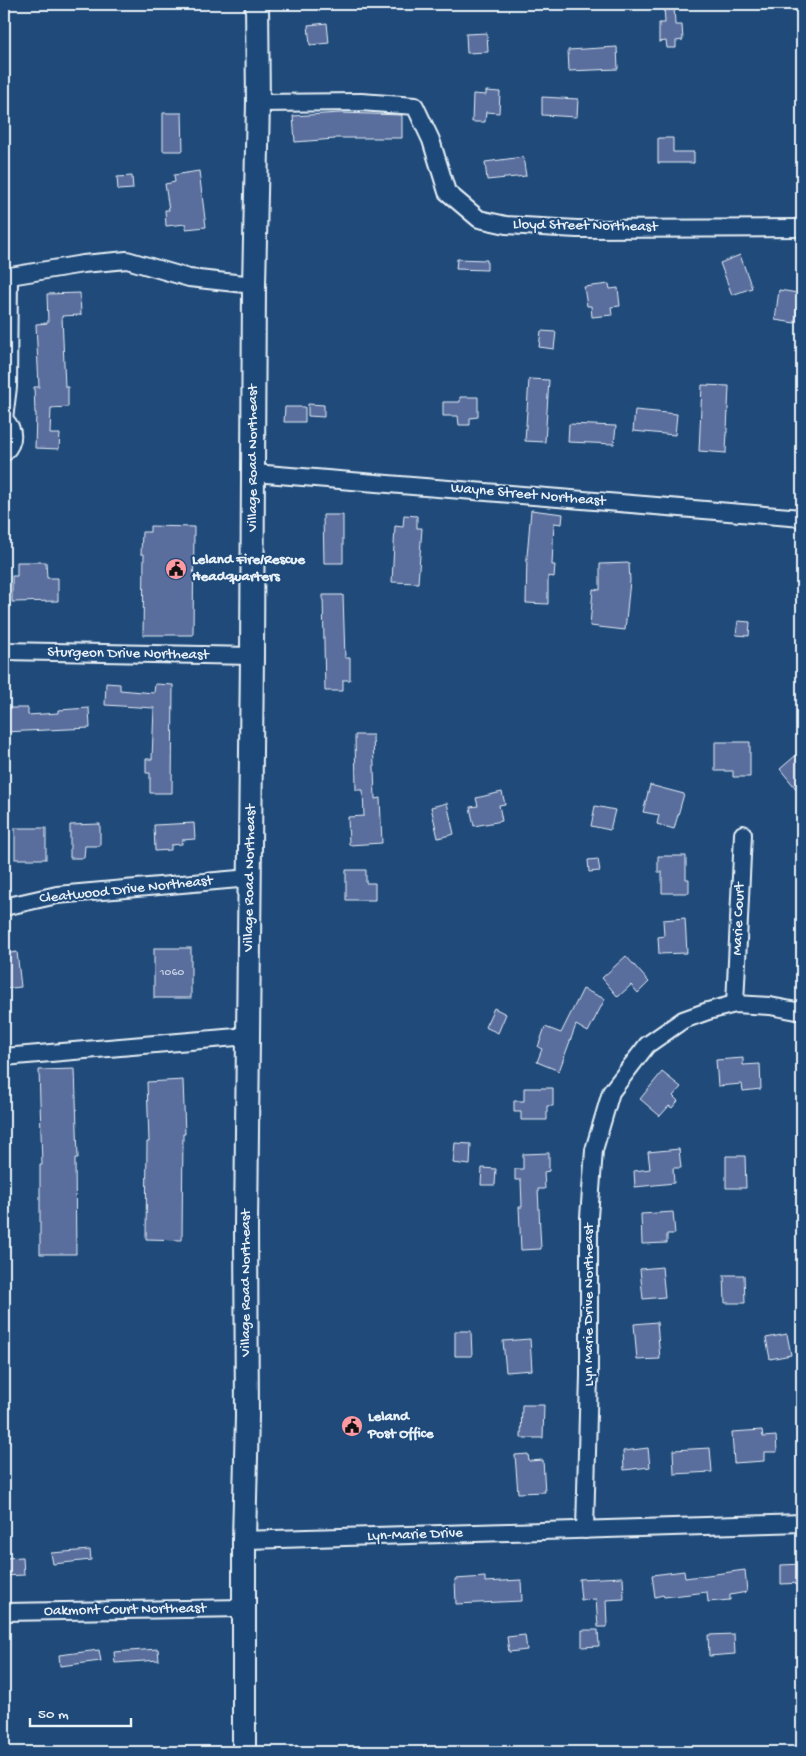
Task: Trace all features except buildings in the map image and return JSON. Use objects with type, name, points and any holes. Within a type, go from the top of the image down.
[{"type":"main road","name":"Village Road Northeast","points":[[244,1752],[244,1540],[247,1416],[246,1227],[254,473],[254,285],[258,103],[257,4]]},
{"type":"street","name":"Lloyd Street Northeast","points":[[258,103],[361,102],[414,106],[431,140],[447,192],[478,219],[506,225],[577,229],[802,228]]},
{"type":"street","points":[[4,452],[9,448],[12,440],[9,424],[4,419],[8,387],[6,277],[83,264],[127,260],[189,278],[254,285]]},
{"type":"street","name":"Wayne Street Northeast","points":[[254,473],[802,518]]},
{"type":"street","name":"Sturgeon Drive Northeast","points":[[4,652],[252,656]]},
{"type":"street","name":"Marie Court","points":[[735,1004],[743,834]]},
{"type":"street","name":"Cleatwood Drive Northeast","points":[[4,906],[57,895],[250,878]]},
{"type":"street","name":"Lyn Marie Drive Northeast","points":[[585,1530],[589,1376],[589,1218],[594,1150],[611,1092],[647,1045],[683,1020],[735,1004],[770,1006],[802,1012]]},
{"type":"street","points":[[4,1057],[248,1036]]},
{"type":"street","points":[[585,1530],[802,1523]]},
{"type":"street","name":"Lyn-Marie Drive","points":[[244,1540],[585,1530]]},
{"type":"street","name":"Oakmont Court Northeast","points":[[4,1612],[245,1608]]},
{"type":"place","name":"Leland Fire/Rescue Headquarters","points":[[176,569]]},
{"type":"place","name":"Leland Post Office","points":[[352,1426]]}]
